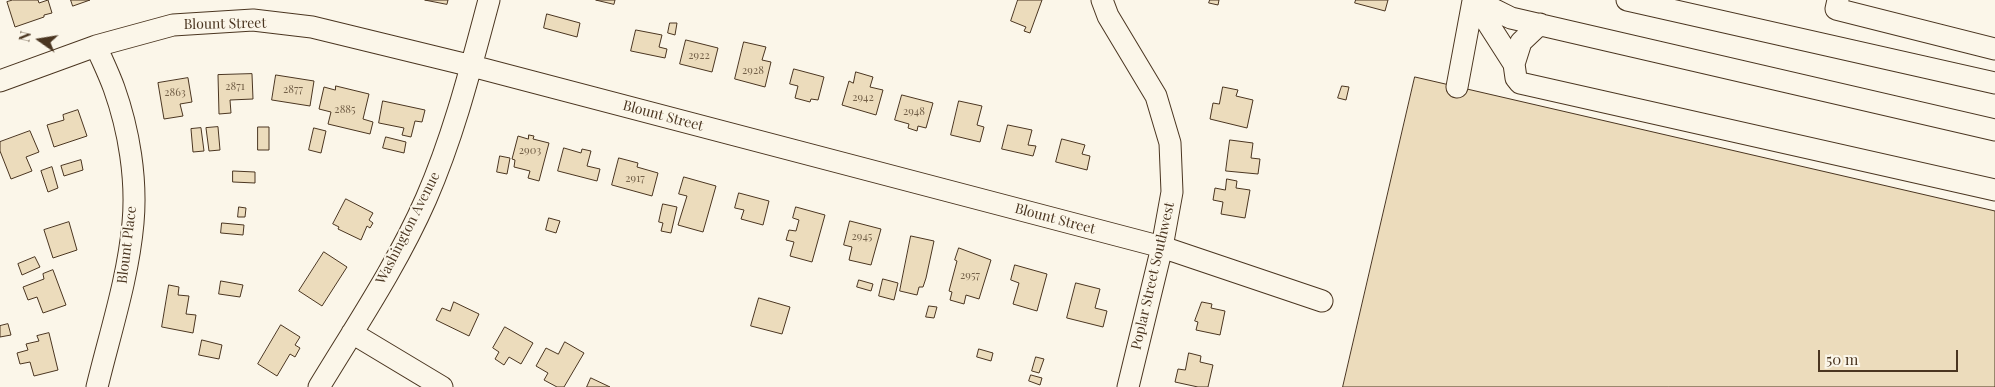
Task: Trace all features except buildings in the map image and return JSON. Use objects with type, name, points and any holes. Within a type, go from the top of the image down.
[{"type":"street","name":"Washington Avenue","points":[[318,387],[397,257],[426,199],[452,134],[489,0]]},
{"type":"street","name":"Poplar Street Southwest","points":[[1102,0],[1108,16],[1156,96],[1170,143],[1172,192],[1162,247],[1128,387]]},
{"type":"street","points":[[1627,0],[1995,83]]},
{"type":"street","points":[[1838,0],[1836,9],[1995,49]]},
{"type":"street","points":[[1474,3],[1491,8],[1514,9],[1540,24],[1995,130]]},
{"type":"street","points":[[1474,3],[1514,64]]},
{"type":"street","points":[[1457,86],[1474,3]]},
{"type":"street","name":"Blount Street","points":[[0,81],[96,46],[173,25],[253,20],[312,27],[472,66],[1162,247],[1322,301]]},
{"type":"street","points":[[1540,24],[1520,42],[1514,64],[1516,78],[1520,83],[1995,190]]},
{"type":"street","name":"Blount Place","points":[[96,46],[114,88],[126,132],[133,177],[133,222],[125,273],[97,387]]},
{"type":"street","points":[[352,333],[442,387]]}]
